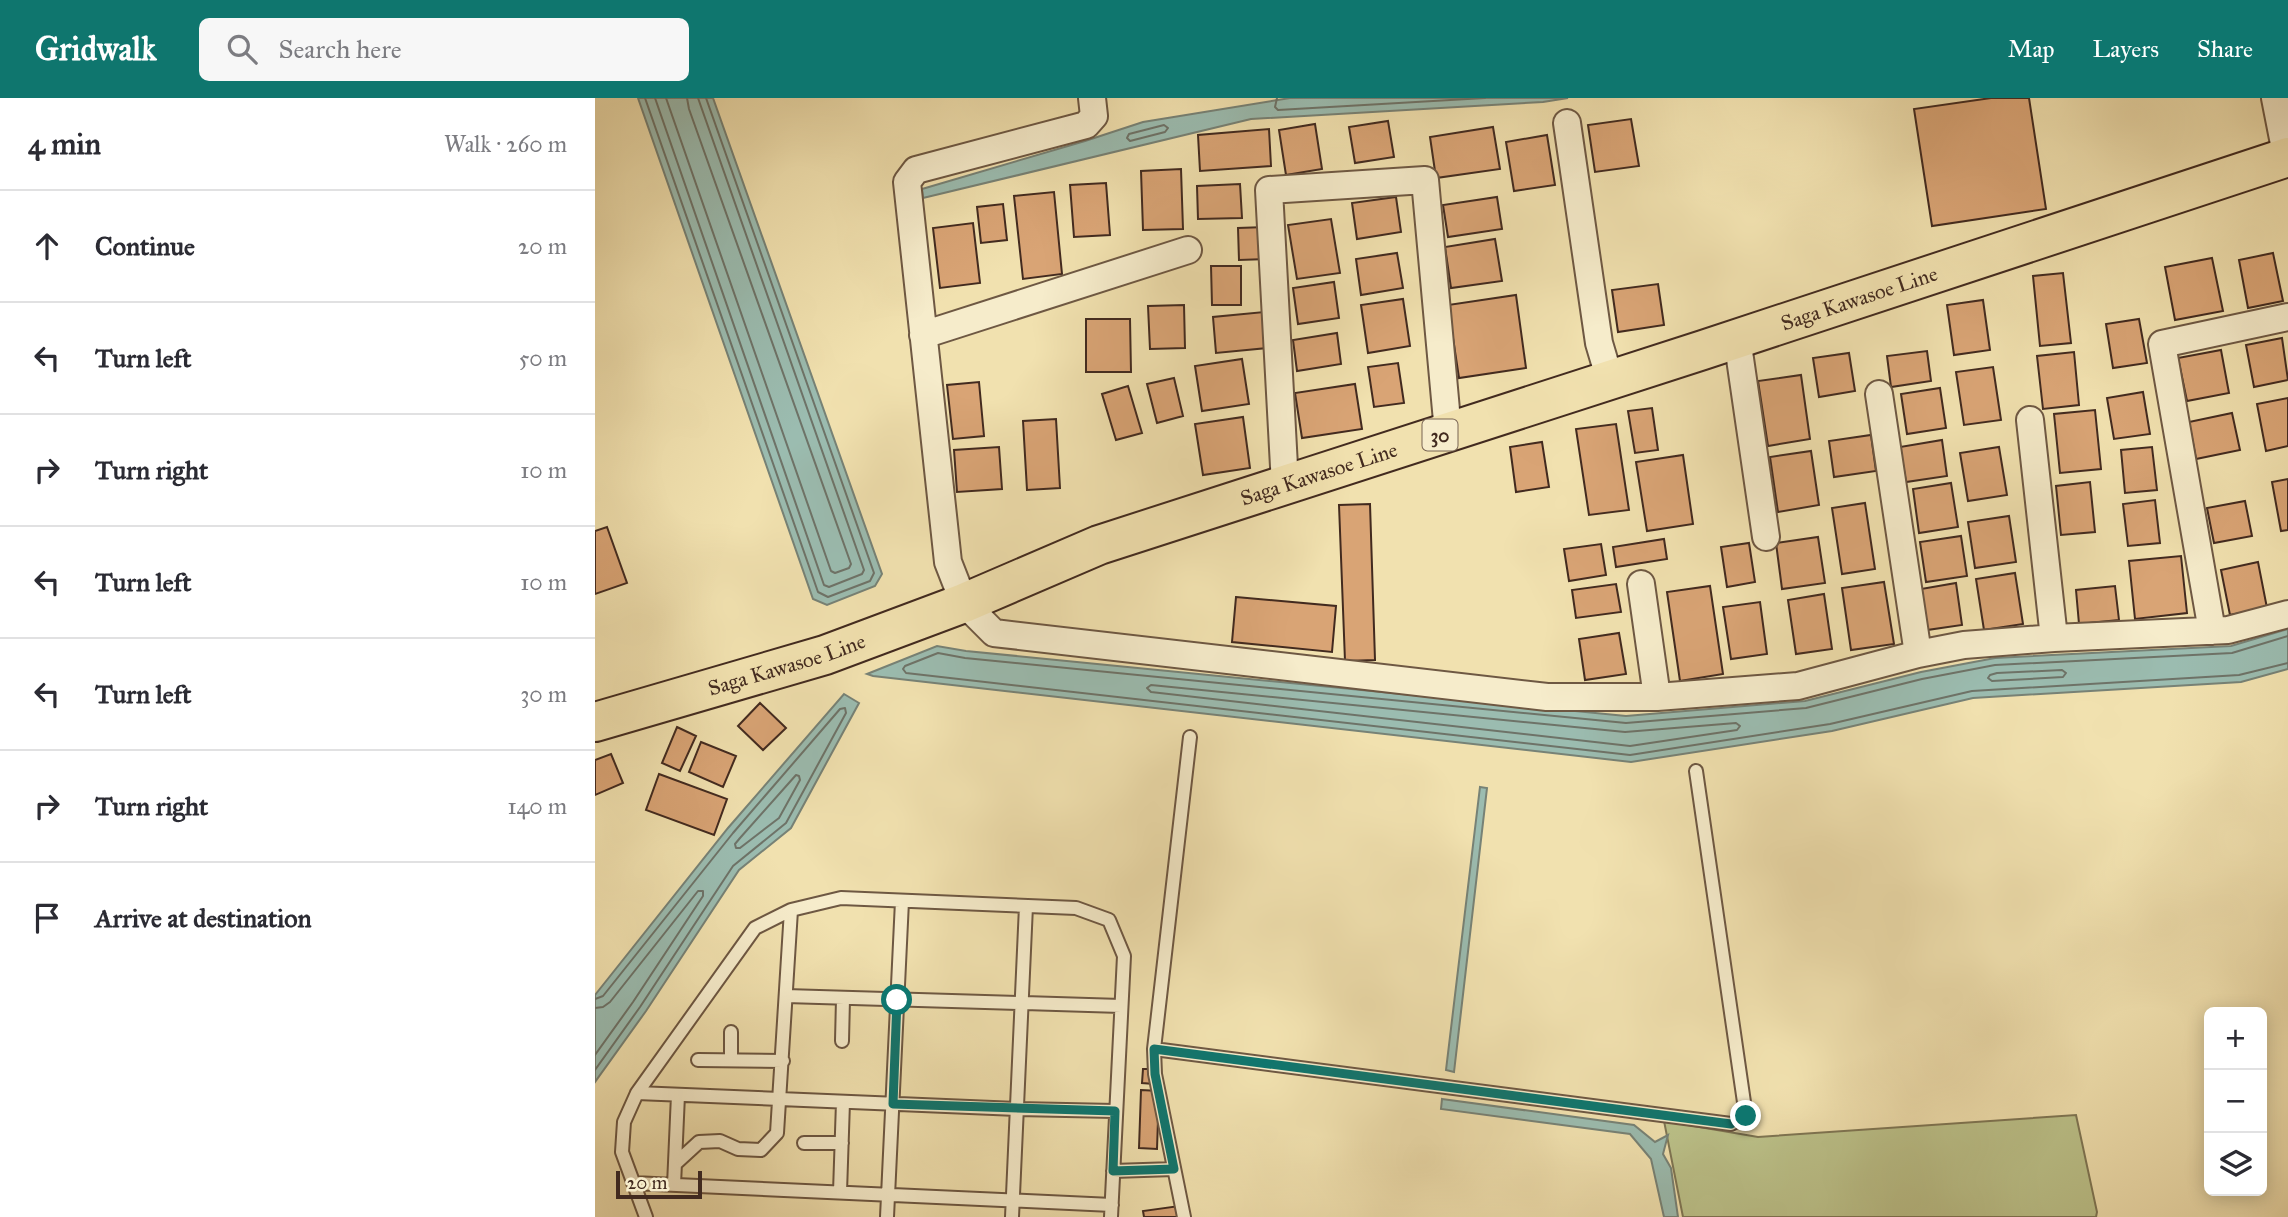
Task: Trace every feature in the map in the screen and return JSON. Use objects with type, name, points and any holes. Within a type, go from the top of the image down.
[{"type":"main road","name":"Saga Kawasoe Line","points":[[595,722],[825,655],[964,603],[1099,545],[2288,159]]},
{"type":"street","points":[[1092,98],[1094,116],[1086,125],[916,170],[907,182],[948,562],[964,603],[995,633],[1547,697],[1657,697],[1798,686],[1918,654],[1964,645],[2228,630],[2288,614]]},
{"type":"street","points":[[2275,98],[2288,159]]},
{"type":"street","points":[[1567,123],[1598,343],[1610,380]]},
{"type":"street","points":[[1286,485],[1269,190],[1425,180],[1448,432]]},
{"type":"street","points":[[923,335],[1188,250]]},
{"type":"street","points":[[2213,631],[2162,344],[2288,317]]},
{"type":"street","points":[[1737,338],[1766,537]]},
{"type":"street","points":[[1879,394],[1918,654]]},
{"type":"street","points":[[2030,420],[2054,638]]},
{"type":"street","points":[[1641,583],[1657,697]]},
{"type":"lane","points":[[1184,1217],[1155,1074],[1154,1049],[1190,737]]},
{"type":"lane","points":[[1154,1049],[1731,1124],[1746,1116],[1696,771]]},
{"type":"lane","points":[[633,1183],[1013,1200],[1112,1211],[1124,956],[1109,920],[1076,908],[841,898],[791,909],[755,928],[637,1093],[624,1122],[622,1152],[633,1183],[646,1217]]},
{"type":"lane","points":[[887,1217],[902,901]]},
{"type":"lane","points":[[1012,1217],[1026,906]]},
{"type":"lane","points":[[675,1164],[699,1142],[720,1141],[738,1149],[761,1150],[777,1133],[791,909]]},
{"type":"lane","points":[[786,996],[1121,1006]]},
{"type":"lane","points":[[842,1041],[843,999]]},
{"type":"lane","points":[[731,1032],[731,1060]]},
{"type":"lane","points":[[698,1060],[783,1061]]},
{"type":"lane","points":[[637,1093],[1115,1111]]},
{"type":"lane","points":[[674,1185],[678,1095]]},
{"type":"lane","points":[[839,1192],[843,1102]]},
{"type":"lane","points":[[804,1143],[842,1143]]},
{"type":"lane","points":[[1113,1171],[1174,1169]]},
{"type":"green space","points":[[2076,1115],[2096,1217],[1683,1217],[1664,1121],[1758,1137]]},
{"type":"water","points":[[638,98],[713,98],[882,574],[875,586],[827,605],[813,599]]},
{"type":"water","points":[[1290,98],[1568,98],[1543,102],[1251,119],[923,198],[922,189],[1143,122]]},
{"type":"water","points":[[2288,629],[2288,669],[2241,682],[1973,698],[1832,731],[1631,762],[867,674],[937,646],[1626,716],[1805,701],[1921,672],[1995,658],[2231,646]]},
{"type":"water","points":[[844,694],[859,703],[791,828],[739,870],[646,1011],[595,1082],[595,995],[728,828]]},
{"type":"water","points":[[1480,787],[1487,788],[1454,1072],[1446,1070]]},
{"type":"water","points":[[1442,1099],[1634,1125],[1655,1142],[1668,1135],[1663,1154],[1671,1168],[1678,1217],[1664,1217],[1651,1159],[1630,1134],[1441,1109]]},
{"type":"building","points":[[1991,98],[2029,98],[2046,209],[1932,226],[1914,109]]},
{"type":"building","points":[[1631,119],[1639,166],[1595,172],[1588,125]]},
{"type":"building","points":[[1388,121],[1394,157],[1355,163],[1349,127]]},
{"type":"building","points":[[1315,124],[1322,169],[1286,175],[1279,130]]},
{"type":"building","points":[[1493,127],[1500,169],[1436,178],[1430,137]]},
{"type":"building","points":[[1269,129],[1271,166],[1200,171],[1198,135]]},
{"type":"building","points":[[1547,135],[1555,185],[1514,191],[1506,142]]},
{"type":"building","points":[[1181,169],[1183,229],[1143,230],[1141,171]]},
{"type":"building","points":[[1106,183],[1110,235],[1074,237],[1070,185]]},
{"type":"building","points":[[1240,184],[1242,218],[1198,219],[1197,186]]},
{"type":"building","points":[[1054,192],[1062,274],[1023,279],[1014,196]]},
{"type":"building","points":[[1396,197],[1401,232],[1357,239],[1352,203]]},
{"type":"building","points":[[1497,197],[1502,229],[1448,237],[1443,205]]},
{"type":"building","points":[[1003,204],[1007,240],[981,243],[977,207]]},
{"type":"building","points":[[1331,219],[1340,273],[1297,279],[1288,225]]},
{"type":"building","points":[[973,223],[980,283],[940,288],[933,228]]},
{"type":"building","points":[[1266,227],[1267,259],[1239,260],[1238,228]]},
{"type":"building","points":[[1495,239],[1502,281],[1451,288],[1445,247]]},
{"type":"building","points":[[1397,253],[1403,288],[1361,295],[1356,259]]},
{"type":"building","points":[[2273,253],[2283,301],[2248,308],[2239,260]]},
{"type":"building","points":[[2212,258],[2223,311],[2175,320],[2165,267]]},
{"type":"building","points":[[1211,266],[1241,266],[1241,305],[1212,305]]},
{"type":"building","points":[[2063,273],[2071,343],[2040,346],[2033,276]]},
{"type":"building","points":[[1334,282],[1339,318],[1298,324],[1293,288]]},
{"type":"building","points":[[1658,284],[1664,325],[1618,332],[1612,290]]},
{"type":"building","points":[[1516,295],[1526,368],[1459,378],[1448,305]]},
{"type":"building","points":[[1403,299],[1410,346],[1368,353],[1361,305]]},
{"type":"building","points":[[1983,300],[1990,350],[1954,355],[1947,305]]},
{"type":"building","points":[[1184,305],[1185,348],[1150,349],[1148,306]]},
{"type":"building","points":[[1264,312],[1267,348],[1216,353],[1213,317]]},
{"type":"building","points":[[1086,319],[1130,319],[1131,372],[1086,372]]},
{"type":"building","points":[[2139,319],[2147,363],[2113,368],[2106,324]]},
{"type":"building","points":[[1337,333],[1341,364],[1297,371],[1293,340]]},
{"type":"building","points":[[2282,338],[2288,380],[2254,387],[2246,345]]},
{"type":"building","points":[[2221,350],[2229,393],[2187,401],[2178,358]]},
{"type":"building","points":[[1927,351],[1931,381],[1891,387],[1887,356]]},
{"type":"building","points":[[2074,352],[2079,405],[2043,409],[2037,356]]},
{"type":"building","points":[[1849,353],[1855,391],[1819,397],[1813,358]]},
{"type":"building","points":[[1242,359],[1249,404],[1202,411],[1195,366]]},
{"type":"building","points":[[1398,363],[1404,403],[1374,407],[1368,367]]},
{"type":"building","points":[[1993,367],[2001,420],[1964,425],[1956,372]]},
{"type":"building","points":[[1801,375],[1810,439],[1768,446],[1758,381]]},
{"type":"building","points":[[1174,378],[1183,416],[1157,423],[1147,384]]},
{"type":"building","points":[[979,382],[984,436],[953,439],[947,385]]},
{"type":"building","points":[[1355,384],[1362,429],[1302,438],[1295,393]]},
{"type":"building","points":[[1128,386],[1142,433],[1116,440],[1102,394]]},
{"type":"building","points":[[1940,388],[1946,428],[1907,434],[1901,394]]},
{"type":"building","points":[[2143,392],[2150,434],[2114,439],[2107,398]]},
{"type":"building","points":[[2288,398],[2288,446],[2266,451],[2257,404]]},
{"type":"building","points":[[1652,408],[1658,450],[1635,453],[1628,411]]},
{"type":"building","points":[[2095,410],[2101,469],[2060,473],[2054,414]]},
{"type":"building","points":[[2232,413],[2240,450],[2196,459],[2189,422]]},
{"type":"building","points":[[1243,417],[1250,468],[1203,475],[1195,424]]},
{"type":"building","points":[[1056,419],[1060,488],[1027,490],[1023,421]]},
{"type":"building","points":[[1616,424],[1629,510],[1589,515],[1576,429]]},
{"type":"building","points":[[1871,435],[1876,471],[1834,477],[1829,441]]},
{"type":"building","points":[[1942,440],[1947,476],[1906,482],[1900,447]]},
{"type":"building","points":[[1542,442],[1549,487],[1516,492],[1510,447]]},
{"type":"building","points":[[999,447],[1002,489],[957,492],[954,450]]},
{"type":"building","points":[[1999,447],[2007,495],[1968,501],[1960,453]]},
{"type":"building","points":[[2152,447],[2157,490],[2125,493],[2121,450]]},
{"type":"building","points":[[1811,451],[1819,505],[1778,512],[1770,457]]},
{"type":"building","points":[[1683,455],[1693,524],[1647,531],[1636,462]]},
{"type":"building","points":[[2288,479],[2288,530],[2281,531],[2272,482]]},
{"type":"building","points":[[2090,482],[2095,532],[2061,535],[2056,486]]},
{"type":"building","points":[[1951,483],[1958,527],[1919,533],[1913,489]]},
{"type":"building","points":[[2155,500],[2160,543],[2128,546],[2123,504]]},
{"type":"building","points":[[2245,501],[2252,536],[2214,543],[2207,508]]},
{"type":"building","points":[[1865,503],[1875,569],[1842,574],[1832,508]]},
{"type":"building","points":[[1370,504],[1375,660],[1345,661],[1339,505]]},
{"type":"building","points":[[2009,516],[2016,562],[1975,568],[1968,522]]},
{"type":"building","points":[[607,527],[627,583],[595,594],[595,531]]},
{"type":"building","points":[[1961,536],[1967,576],[1926,582],[1920,542]]},
{"type":"building","points":[[1818,537],[1825,583],[1782,589],[1776,543]]},
{"type":"building","points":[[1664,539],[1667,559],[1616,567],[1613,547]]},
{"type":"building","points":[[1749,543],[1755,582],[1727,587],[1721,547]]},
{"type":"building","points":[[1601,544],[1606,575],[1569,581],[1564,549]]},
{"type":"building","points":[[2181,556],[2187,613],[2135,619],[2129,561]]},
{"type":"building","points":[[2258,562],[2267,608],[2230,615],[2221,570]]},
{"type":"building","points":[[2015,573],[2023,624],[1984,630],[1976,579]]},
{"type":"building","points":[[1884,582],[1894,644],[1851,650],[1842,588]]},
{"type":"building","points":[[1956,583],[1962,625],[1927,630],[1921,589]]},
{"type":"building","points":[[1616,584],[1621,612],[1576,618],[1572,590]]},
{"type":"building","points":[[1710,586],[1723,674],[1680,681],[1667,592]]},
{"type":"building","points":[[2115,586],[2119,620],[2079,624],[2076,590]]},
{"type":"building","points":[[1824,594],[1832,649],[1796,654],[1788,600]]},
{"type":"building","points":[[1236,597],[1336,606],[1332,652],[1232,642]]},
{"type":"building","points":[[1760,602],[1767,654],[1731,659],[1723,607]]},
{"type":"building","points":[[1619,633],[1626,674],[1585,680],[1579,639]]},
{"type":"building","points":[[760,703],[786,728],[763,750],[738,726]]},
{"type":"building","points":[[677,727],[696,736],[680,771],[662,763]]},
{"type":"building","points":[[701,742],[736,756],[723,787],[689,772]]},
{"type":"building","points":[[611,754],[623,783],[595,795],[595,760]]},
{"type":"building","points":[[659,774],[727,799],[714,835],[646,810]]},
{"type":"building","points":[[1143,1069],[1155,1069],[1154,1084],[1142,1083]]},
{"type":"building","points":[[1141,1090],[1159,1091],[1157,1149],[1139,1148]]},
{"type":"building","points":[[1179,1206],[1181,1217],[1144,1217],[1143,1211]]},
{"type":"route","points":[[897,1000],[893,1104],[1115,1111],[1113,1171],[1174,1169],[1155,1074],[1154,1049],[1731,1124],[1746,1116]]}]
